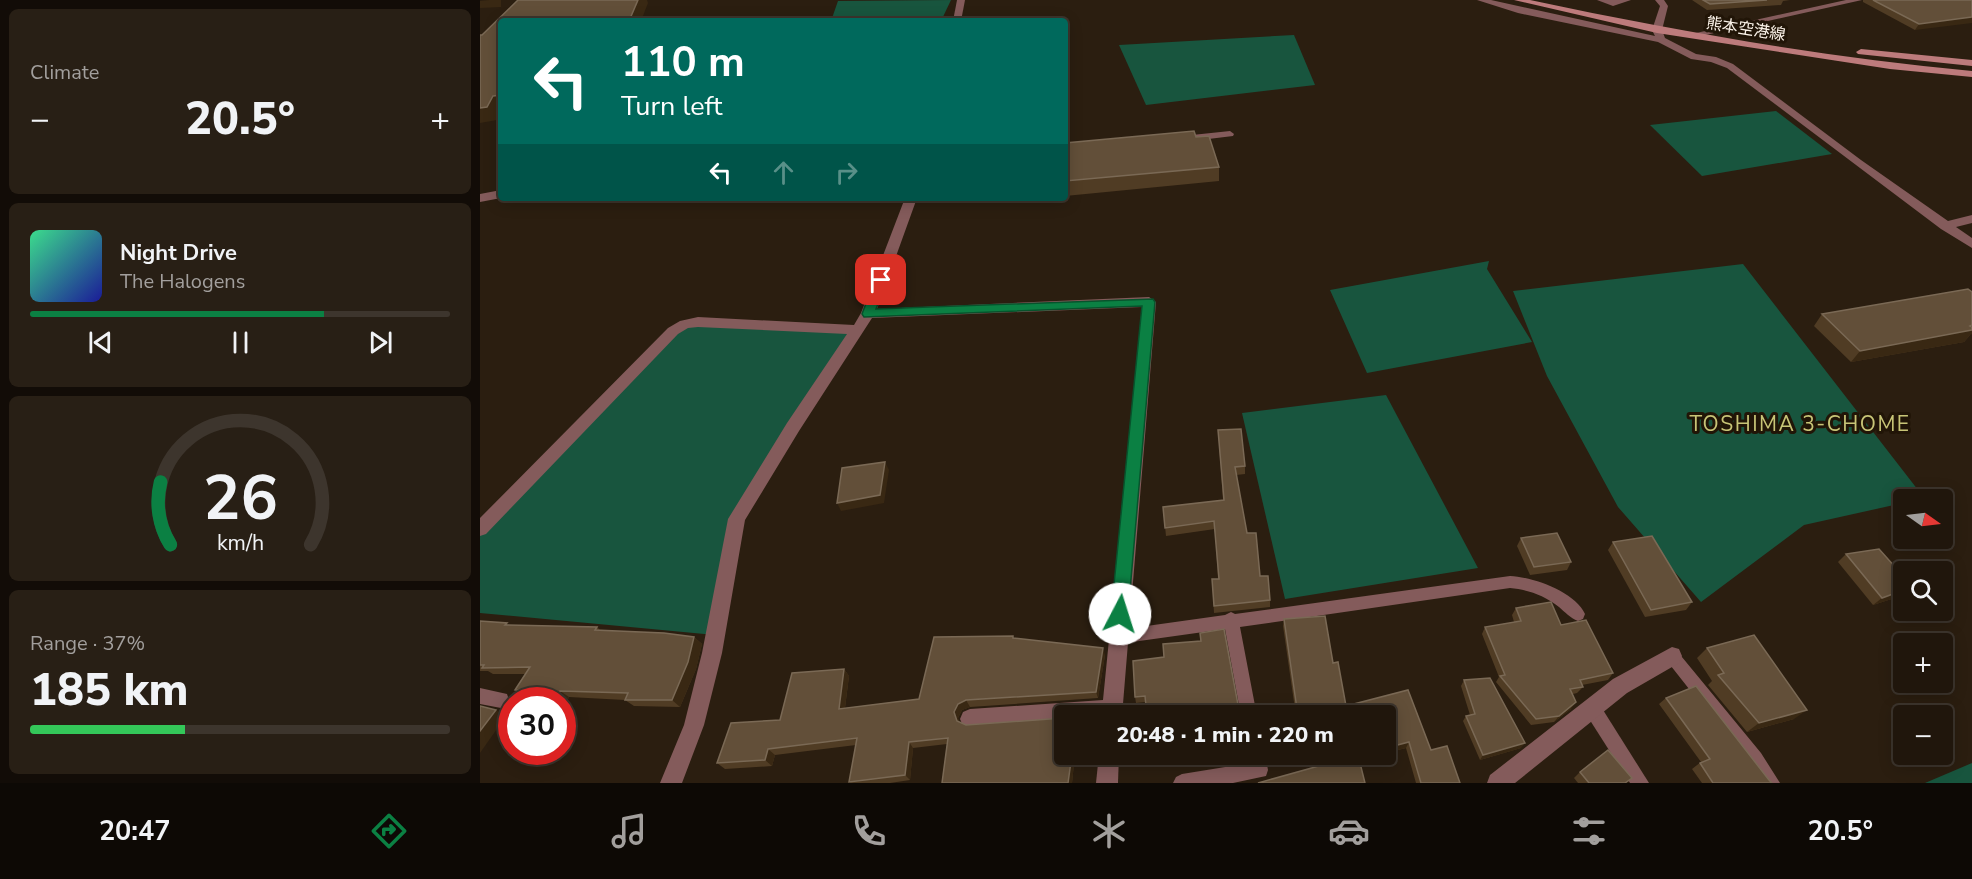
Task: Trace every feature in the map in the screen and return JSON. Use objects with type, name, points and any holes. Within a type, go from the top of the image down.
[{"type":"main road","name":"熊本空港線","points":[[1518,0],[1659,31],[1890,66],[1972,74]]},
{"type":"main road","name":"熊本空港線","points":[[1551,0],[1659,31],[1705,31],[1850,51],[1972,63]]},
{"type":"street","points":[[958,18],[962,0]]},
{"type":"street","points":[[1481,0],[1518,10],[1659,31],[1694,57],[1713,59],[1730,66],[1857,162],[1972,244]]},
{"type":"street","points":[[1601,0],[1613,3],[1628,0]]},
{"type":"street","points":[[1659,0],[1664,6],[1659,31]]},
{"type":"street","points":[[1692,35],[1858,0]]},
{"type":"street","points":[[480,198],[498,195]]},
{"type":"street","points":[[671,783],[694,725],[712,653],[737,519],[793,428],[868,314],[910,201]]},
{"type":"street","points":[[1945,226],[1972,219]]},
{"type":"street","points":[[868,314],[1149,302],[1113,705]]},
{"type":"street","points":[[480,529],[678,327],[698,322],[858,330]]},
{"type":"street","points":[[1498,783],[1620,686],[1672,656]]},
{"type":"street","points":[[970,719],[1054,715]]},
{"type":"street","points":[[1107,783],[1108,765]]},
{"type":"lane","points":[[1183,139],[1230,134]]},
{"type":"lane","points":[[1118,637],[1231,619],[1510,582],[1536,585],[1550,591],[1578,614]]},
{"type":"lane","points":[[1231,619],[1248,705]]},
{"type":"lane","points":[[1672,656],[1755,759],[1771,783]]},
{"type":"lane","points":[[480,696],[498,699]]},
{"type":"lane","points":[[1592,708],[1640,783]]},
{"type":"lane","points":[[1182,783],[1260,770],[1259,765]]},
{"type":"green space","points":[[951,0],[942,18],[832,18],[838,1]]},
{"type":"green space","points":[[1294,35],[1315,85],[1146,105],[1119,45]]},
{"type":"green space","points":[[1776,111],[1832,154],[1702,176],[1650,125]]},
{"type":"green space","points":[[1489,261],[1487,269],[1532,342],[1367,373],[1330,290]]},
{"type":"green space","points":[[1743,264],[1917,489],[1893,489],[1893,505],[1804,525],[1701,602],[1618,507],[1547,376],[1513,291]]},
{"type":"green space","points":[[685,324],[858,330],[737,519],[715,635],[480,613],[480,529]]},
{"type":"green space","points":[[1386,395],[1478,568],[1285,599],[1242,413]]},
{"type":"green space","points":[[1972,763],[1972,783],[1925,783]]},
{"type":"building","points":[[518,0],[638,0],[630,18],[499,18]]},
{"type":"building","points":[[1703,0],[1767,0],[1710,4]]},
{"type":"building","points":[[1873,0],[1972,0],[1972,17],[1919,24]]},
{"type":"building","points":[[498,19],[498,95],[493,96],[487,107],[480,108],[480,35]]},
{"type":"building","points":[[1194,131],[1196,137],[1209,136],[1219,167],[1068,181],[1068,143]]},
{"type":"building","points":[[1968,289],[1972,292],[1972,325],[1970,326],[1972,330],[1860,351],[1822,314]]},
{"type":"building","points":[[1241,429],[1245,466],[1235,467],[1247,533],[1256,533],[1260,576],[1268,576],[1270,600],[1214,606],[1212,579],[1219,579],[1214,521],[1165,528],[1163,507],[1224,500],[1218,430]]},
{"type":"building","points":[[885,462],[880,495],[837,503],[842,468]]},
{"type":"building","points":[[1557,533],[1571,562],[1534,567],[1521,538]]},
{"type":"building","points":[[1652,536],[1692,602],[1651,610],[1613,542]]},
{"type":"building","points":[[1879,549],[1893,565],[1893,594],[1882,598],[1846,554]]},
{"type":"building","points":[[1551,602],[1561,625],[1586,620],[1613,673],[1580,680],[1583,687],[1570,689],[1576,702],[1559,716],[1536,719],[1500,676],[1505,675],[1485,627],[1521,621],[1516,608]]},
{"type":"building","points":[[1325,616],[1333,663],[1338,662],[1346,705],[1296,705],[1284,619]]},
{"type":"building","points":[[480,621],[507,623],[505,625],[597,627],[595,630],[664,633],[694,637],[688,662],[672,700],[625,700],[628,693],[576,691],[576,687],[517,687],[530,667],[482,668],[484,665],[480,665]]},
{"type":"building","points":[[1224,629],[1238,705],[1146,705],[1145,696],[1135,697],[1133,661],[1164,657],[1163,644],[1201,641],[1200,633]]},
{"type":"building","points":[[1754,635],[1807,710],[1759,723],[1718,675],[1724,673],[1707,648]]},
{"type":"building","points":[[1013,636],[1013,638],[1103,648],[1096,692],[966,700],[958,704],[954,712],[957,721],[966,725],[1054,719],[1054,765],[1070,765],[1068,783],[942,783],[948,738],[909,742],[905,775],[849,782],[857,738],[768,749],[765,760],[717,763],[731,723],[780,720],[792,673],[844,669],[839,709],[919,699],[934,637]]},
{"type":"building","points":[[1490,678],[1525,743],[1483,755],[1466,716],[1475,714],[1464,680]]},
{"type":"building","points":[[1696,686],[1772,783],[1713,783],[1700,763],[1710,759],[1666,698]]},
{"type":"building","points":[[1408,690],[1431,750],[1447,746],[1460,783],[1421,783],[1409,742],[1396,745],[1396,705],[1350,705]]},
{"type":"building","points":[[480,706],[496,710],[480,731]]},
{"type":"building","points":[[1608,750],[1632,778],[1625,783],[1589,783],[1580,772]]},
{"type":"building","points":[[1322,765],[1360,765],[1365,783],[1258,783]]},
{"type":"district","name":"TOSHIMA 3-CHOME","points":[[1800,424]]},
{"type":"route","points":[[881,280],[868,314],[1149,302],[1120,614]]}]
